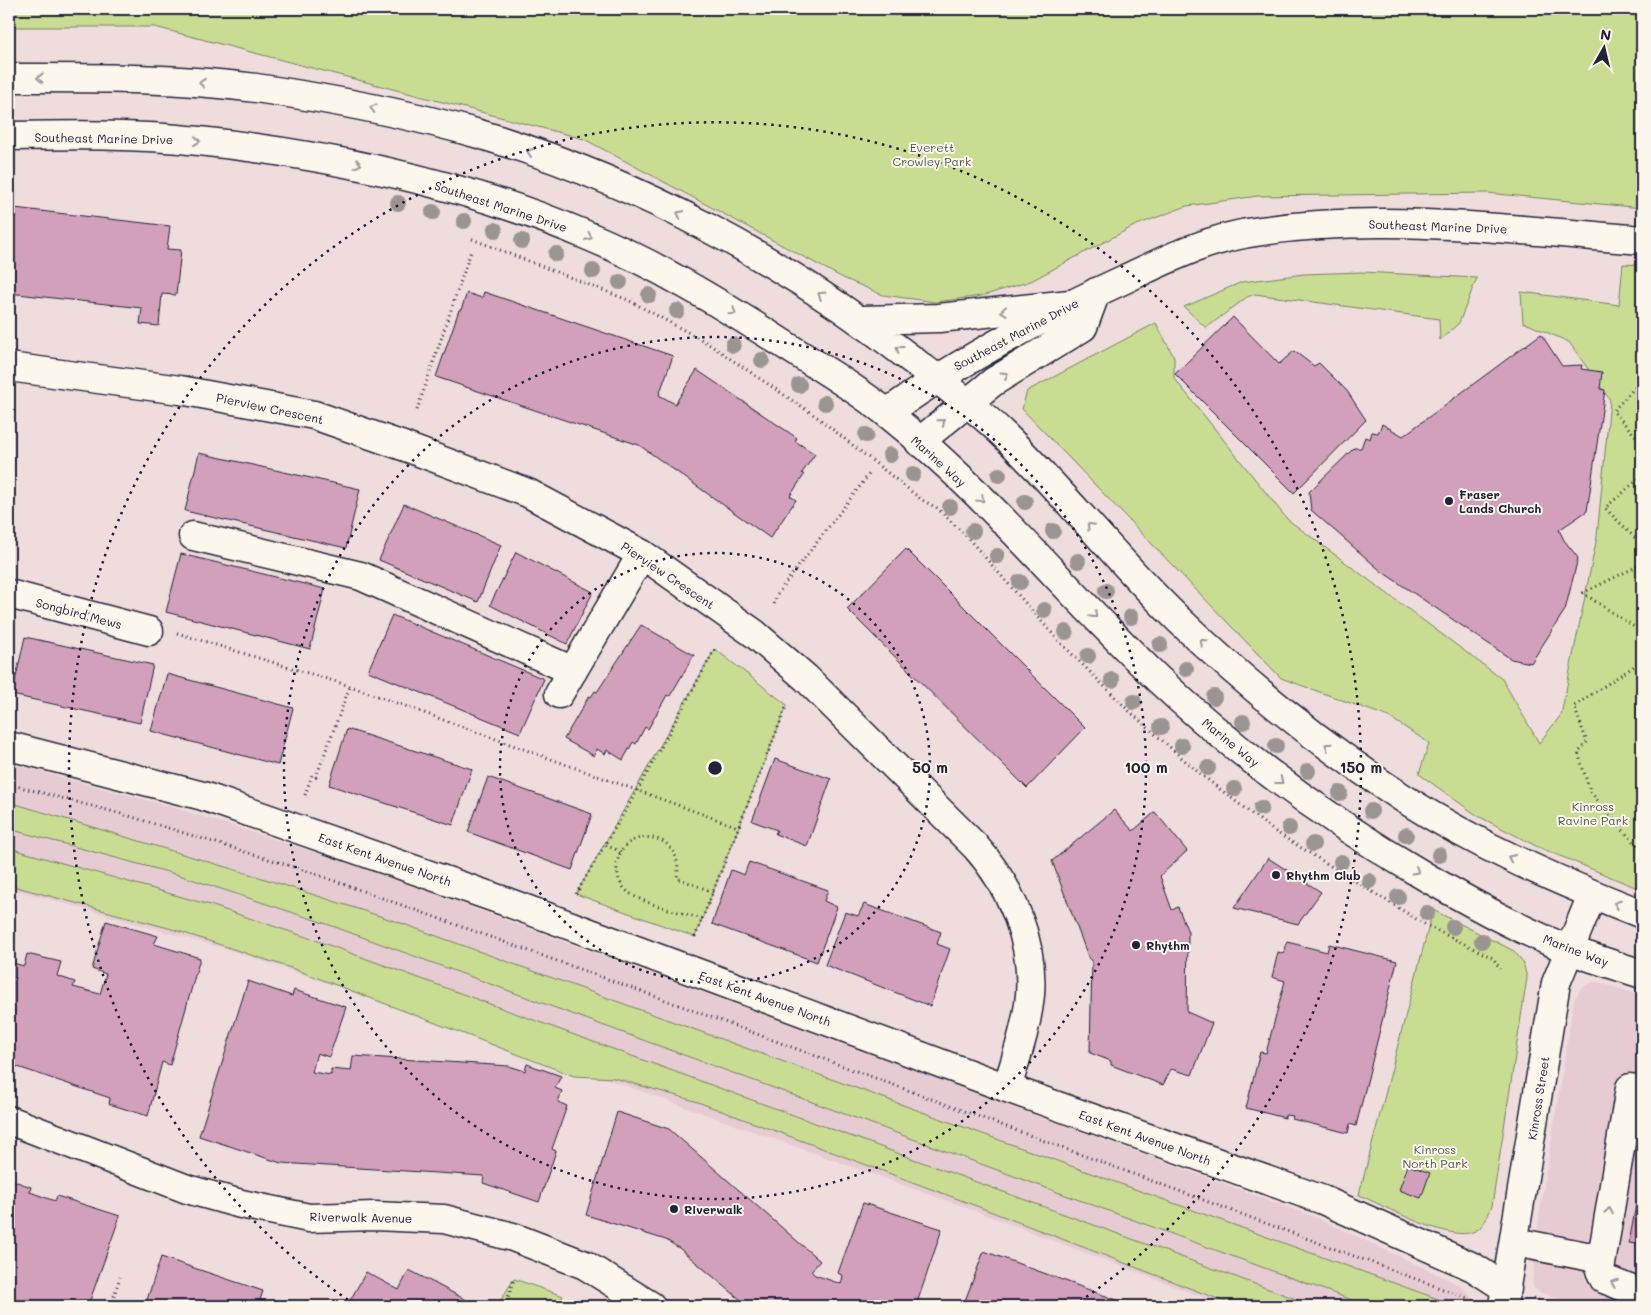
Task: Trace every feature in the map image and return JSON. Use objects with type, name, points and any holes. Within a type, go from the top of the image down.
[{"type":"street","points":[[9,78],[138,78],[251,87],[362,106],[479,134],[596,176],[668,208],[741,245],[862,320],[1003,434],[1176,618],[1244,681],[1321,742],[1406,800],[1498,851],[1592,894],[1642,914]]},
{"type":"street","name":"Southeast Marine Drive","points":[[9,136],[80,135],[197,140],[355,164],[427,181],[508,206],[585,234],[721,303],[887,413],[936,378],[1070,304],[1190,249],[1223,238],[1260,231],[1318,225],[1398,222],[1642,240]]},
{"type":"street","name":"Southeast Marine Drive","points":[[919,442],[993,382],[1083,327],[1096,292]]},
{"type":"street","points":[[862,320],[939,318],[1070,304]]},
{"type":"street","name":"Pierview Crescent","points":[[9,367],[180,390],[314,416],[385,440],[528,494],[642,554],[755,634],[799,672],[988,860],[1016,912],[1024,934],[1028,957],[1030,996],[1007,1088]]},
{"type":"street","name":"Marine Way","points":[[887,413],[1030,547],[1100,622],[1159,680],[1228,741],[1304,799],[1388,855],[1465,900],[1570,950],[1642,974]]},
{"type":"street","points":[[193,536],[361,576],[573,670]]},
{"type":"street","points":[[559,694],[642,554]]},
{"type":"street","name":"Songbird Mews","points":[[9,594],[149,631]]},
{"type":"street","name":"East Kent Avenue North","points":[[9,746],[98,767],[212,799],[504,901],[1007,1088],[1331,1204],[1473,1267],[1505,1298]]},
{"type":"street","name":"Kinross Street","points":[[1505,1298],[1556,983],[1592,894]]},
{"type":"street","points":[[1642,1090],[1630,1088],[1600,1259],[1600,1270],[1604,1279],[1642,1294]]},
{"type":"street","name":"Riverwalk Avenue","points":[[9,1120],[187,1189],[241,1204],[309,1218],[374,1216],[444,1219],[513,1237],[585,1265],[651,1306]]},
{"type":"street","points":[[1515,1242],[1600,1259]]},
{"type":"path","points":[[472,239],[628,300],[704,341],[817,417],[922,500]]},
{"type":"path","points":[[418,410],[471,251]]},
{"type":"path","points":[[1642,380],[1613,411],[1642,443]]},
{"type":"path","points":[[774,604],[778,593],[870,473]]},
{"type":"path","points":[[1642,476],[1605,508],[1642,545]]},
{"type":"path","points":[[1642,564],[1583,593],[1642,632]]},
{"type":"path","points":[[149,631],[171,632],[350,686],[738,827]]},
{"type":"path","points":[[576,894],[637,791],[715,649]]},
{"type":"path","points":[[1642,661],[1574,706],[1587,742],[1578,753],[1590,791],[1616,824],[1642,850]]},
{"type":"path","points":[[305,795],[312,775],[316,777],[350,686]]},
{"type":"path","points":[[695,937],[787,705]]},
{"type":"path","points":[[9,784],[129,816],[307,871],[657,997],[1365,1259]]},
{"type":"path","points":[[702,919],[638,898],[628,892],[620,883],[617,873],[617,862],[621,852],[638,838],[659,839],[674,851],[679,869],[678,878],[713,892]]},
{"type":"path","points":[[606,845],[621,852]]},
{"type":"path","points":[[111,1306],[120,1277]]},
{"type":"path","points":[[505,1306],[514,1279]]},
{"type":"shaded area","points":[[9,763],[176,808],[364,868],[1320,1219],[1460,1285],[1471,1297],[1474,1306],[1226,1306],[967,1208],[596,1075],[233,951],[9,888]]},
{"type":"shaded area","points":[[1595,981],[1642,996],[1642,1306],[1583,1306],[1539,1292],[1532,1283],[1539,1216],[1574,999],[1582,987]]},
{"type":"green space","name":"Everett Crowley Park","points":[[9,9],[1642,9],[1642,208],[1487,193],[1258,196],[1187,206],[1134,226],[1031,281],[982,296],[935,302],[883,295],[843,278],[584,139],[155,27],[9,27]]},
{"type":"green space","name":"Kinross Ravine Park","points":[[1623,264],[1642,265],[1642,890],[1536,846],[1478,816],[1419,774],[1429,743],[1389,717],[1281,678],[1022,409],[1027,391],[1156,323],[1174,357],[1174,378],[1287,519],[1502,679],[1539,743],[1561,715],[1597,537],[1610,400],[1569,342],[1523,322],[1521,292],[1619,305]]},
{"type":"green space","points":[[1362,272],[1477,278],[1459,323],[1440,340],[1439,319],[1255,294],[1247,297],[1206,328],[1184,307],[1242,282],[1304,274]]},
{"type":"green space","points":[[715,649],[787,705],[695,937],[576,894]]},
{"type":"green space","points":[[9,802],[259,877],[398,922],[1449,1303],[1446,1306],[1368,1306],[324,923],[179,875],[9,829]]},
{"type":"green space","points":[[9,848],[210,905],[315,940],[1315,1306],[1236,1306],[966,1202],[695,1101],[614,1078],[574,1076],[297,970],[172,929],[9,885]]},
{"type":"green space","name":"Kinross North Park","points":[[1433,910],[1514,951],[1523,962],[1527,978],[1492,1206],[1481,1227],[1464,1234],[1417,1222],[1359,1195]]},
{"type":"green space","points":[[514,1279],[563,1296],[557,1306],[497,1306]]},
{"type":"building","points":[[9,193],[16,194],[14,208],[170,226],[167,249],[181,250],[176,295],[162,294],[159,326],[140,324],[142,308],[9,293]]},
{"type":"building","points":[[484,292],[673,356],[659,395],[675,404],[697,370],[797,438],[795,441],[815,454],[790,496],[796,500],[770,538],[639,445],[436,377],[459,310],[461,310],[467,293],[482,298]]},
{"type":"building","points":[[1233,317],[1279,364],[1294,351],[1314,366],[1319,363],[1347,391],[1366,420],[1294,493],[1175,374]]},
{"type":"building","name":"Fraser Lands Church","points":[[1541,334],[1562,366],[1582,365],[1581,369],[1602,372],[1600,389],[1605,390],[1587,511],[1559,530],[1578,558],[1565,610],[1531,663],[1511,659],[1381,571],[1311,510],[1309,492],[1354,448],[1361,448],[1365,437],[1370,439],[1372,432],[1378,433],[1382,424],[1403,436]]},
{"type":"building","points":[[199,453],[360,489],[346,548],[185,511]]},
{"type":"building","points":[[404,504],[501,545],[478,602],[379,560]]},
{"type":"building","points":[[906,549],[1085,728],[1027,788],[847,609]]},
{"type":"building","points":[[516,552],[593,592],[567,644],[490,605]]},
{"type":"building","points":[[181,554],[325,589],[310,649],[166,612]]},
{"type":"building","points":[[392,615],[544,679],[520,733],[368,671]]},
{"type":"building","points":[[641,625],[694,655],[670,696],[667,695],[648,729],[645,727],[636,744],[633,742],[623,760],[607,750],[605,754],[597,749],[594,756],[564,739],[589,696],[591,697],[595,691],[597,692]]},
{"type":"building","points":[[9,633],[14,634],[9,657]]},
{"type":"building","points":[[25,637],[153,665],[140,723],[12,695]]},
{"type":"building","points":[[167,674],[293,708],[278,765],[151,731]]},
{"type":"building","points":[[347,729],[472,769],[453,825],[329,785]]},
{"type":"building","points":[[775,759],[831,779],[807,846],[775,834],[777,830],[752,821]]},
{"type":"building","points":[[488,777],[592,814],[572,870],[468,832]]},
{"type":"building","name":"Rhythm","points":[[1114,810],[1133,831],[1155,812],[1187,851],[1160,876],[1172,910],[1178,907],[1188,932],[1187,1012],[1212,1023],[1192,1075],[1171,1069],[1163,1085],[1111,1065],[1111,1061],[1090,1053],[1092,960],[1089,959],[1052,861]]},
{"type":"building","name":"Rhythm Club","points":[[1268,858],[1321,892],[1298,924],[1234,908]]},
{"type":"building","points":[[749,862],[828,890],[824,901],[837,907],[817,962],[712,924],[731,870],[744,875]]},
{"type":"building","points":[[864,904],[941,932],[937,944],[950,949],[930,1006],[825,965],[845,912],[858,916]]},
{"type":"building","points":[[106,921],[158,936],[154,944],[200,958],[170,1065],[162,1062],[148,1116],[109,1104],[110,1098],[9,1064],[9,962],[24,966],[27,954],[61,962],[57,976],[75,982],[73,987],[100,994],[106,974],[92,969]]},
{"type":"building","points":[[1287,942],[1327,952],[1329,944],[1397,961],[1356,1126],[1350,1124],[1348,1133],[1292,1119],[1293,1116],[1285,1115],[1285,1118],[1246,1108],[1260,1052],[1266,1053],[1285,981],[1272,977],[1278,952],[1284,954]]},
{"type":"building","points":[[248,981],[292,996],[294,990],[346,1007],[329,1057],[317,1053],[312,1072],[331,1075],[331,1069],[351,1071],[353,1056],[509,1066],[525,1071],[527,1064],[561,1076],[555,1088],[562,1091],[558,1102],[567,1106],[552,1149],[556,1151],[539,1202],[483,1183],[484,1176],[281,1163],[199,1136]]},
{"type":"building","name":"Riverwalk","points":[[617,1112],[669,1129],[820,1261],[811,1271],[815,1275],[841,1284],[843,1276],[838,1273],[863,1203],[942,1229],[916,1306],[748,1306],[679,1248],[666,1240],[586,1215]]},
{"type":"building","points":[[1408,1165],[1430,1173],[1421,1198],[1399,1190]]},
{"type":"building","points":[[1642,1172],[1642,1245],[1629,1243]]},
{"type":"building","points":[[9,1179],[31,1187],[30,1192],[55,1201],[57,1196],[120,1216],[88,1306],[9,1306]]},
{"type":"building","points":[[984,1251],[1133,1306],[963,1306]]},
{"type":"building","points":[[161,1257],[263,1291],[258,1306],[145,1306]]},
{"type":"building","points":[[409,1270],[478,1306],[347,1306],[366,1272],[399,1290]]},
{"type":"place","name":"Fraser Lands Church","points":[[1449,501]]},
{"type":"place","name":"Rhythm Club","points":[[1276,875]]},
{"type":"place","name":"Rhythm","points":[[1136,945]]},
{"type":"place","name":"Riverwalk","points":[[674,1209]]}]
